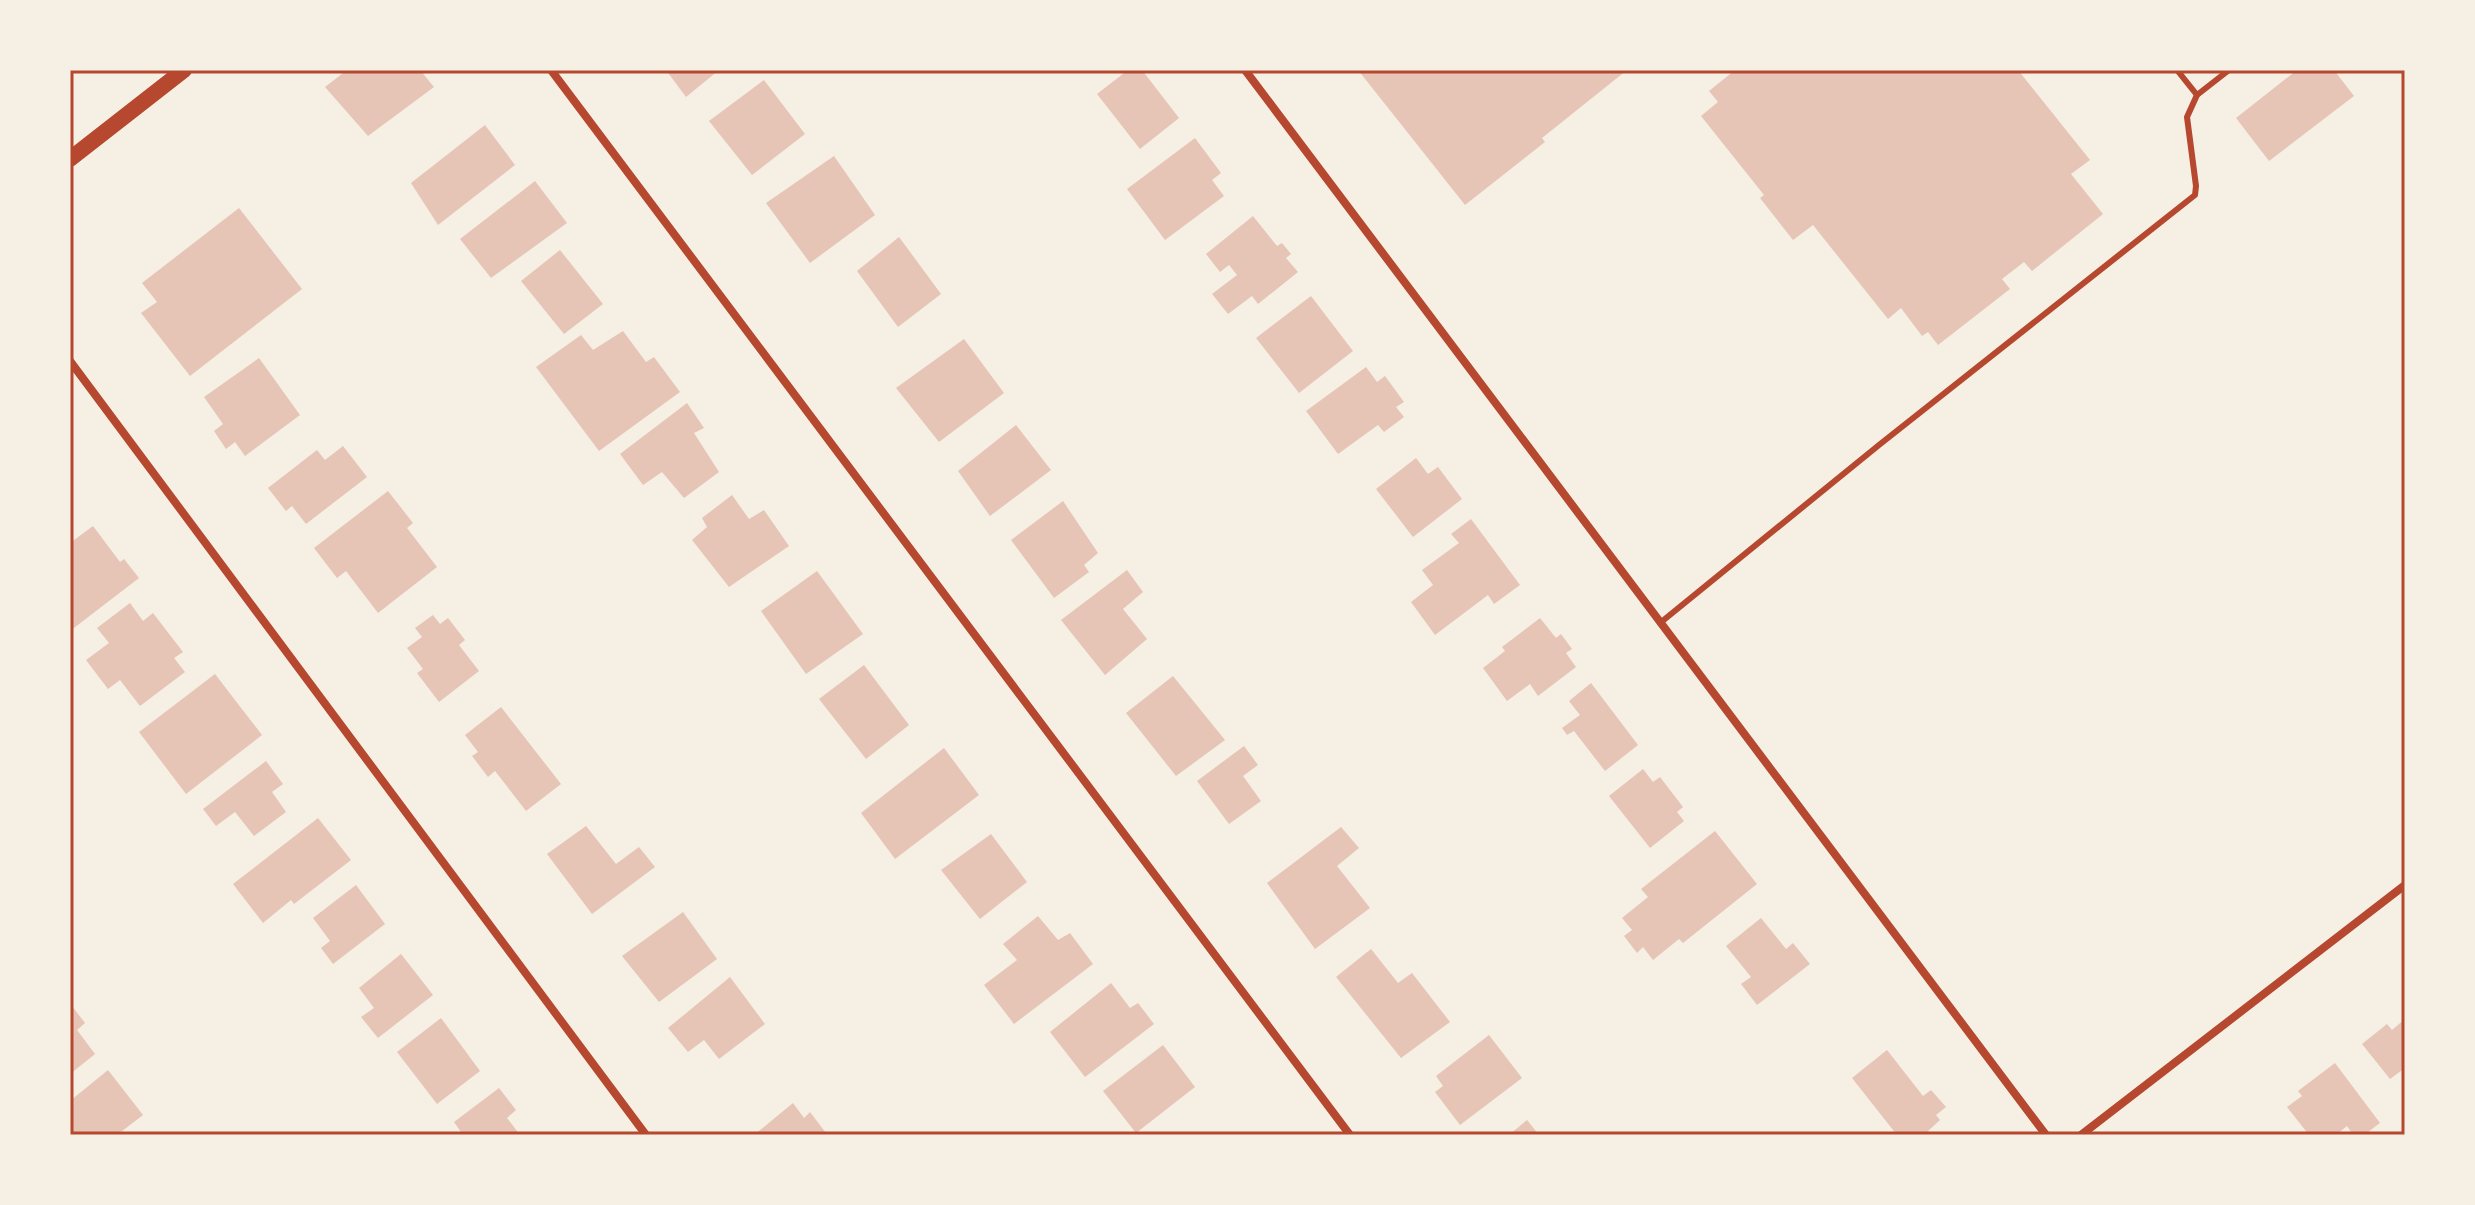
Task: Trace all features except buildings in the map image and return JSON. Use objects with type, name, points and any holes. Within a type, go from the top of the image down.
[{"type":"main road","points":[[70,159],[184,70]]},
{"type":"street","points":[[551,70],[1350,1135]]},
{"type":"street","points":[[1245,70],[2046,1135]]},
{"type":"street","points":[[70,361],[646,1135]]},
{"type":"street","points":[[2081,1135],[2405,885]]},
{"type":"lane","points":[[2177,70],[2197,95]]},
{"type":"lane","points":[[1660,623],[1891,435],[2195,195],[2187,117],[2197,95],[2229,70]]}]
